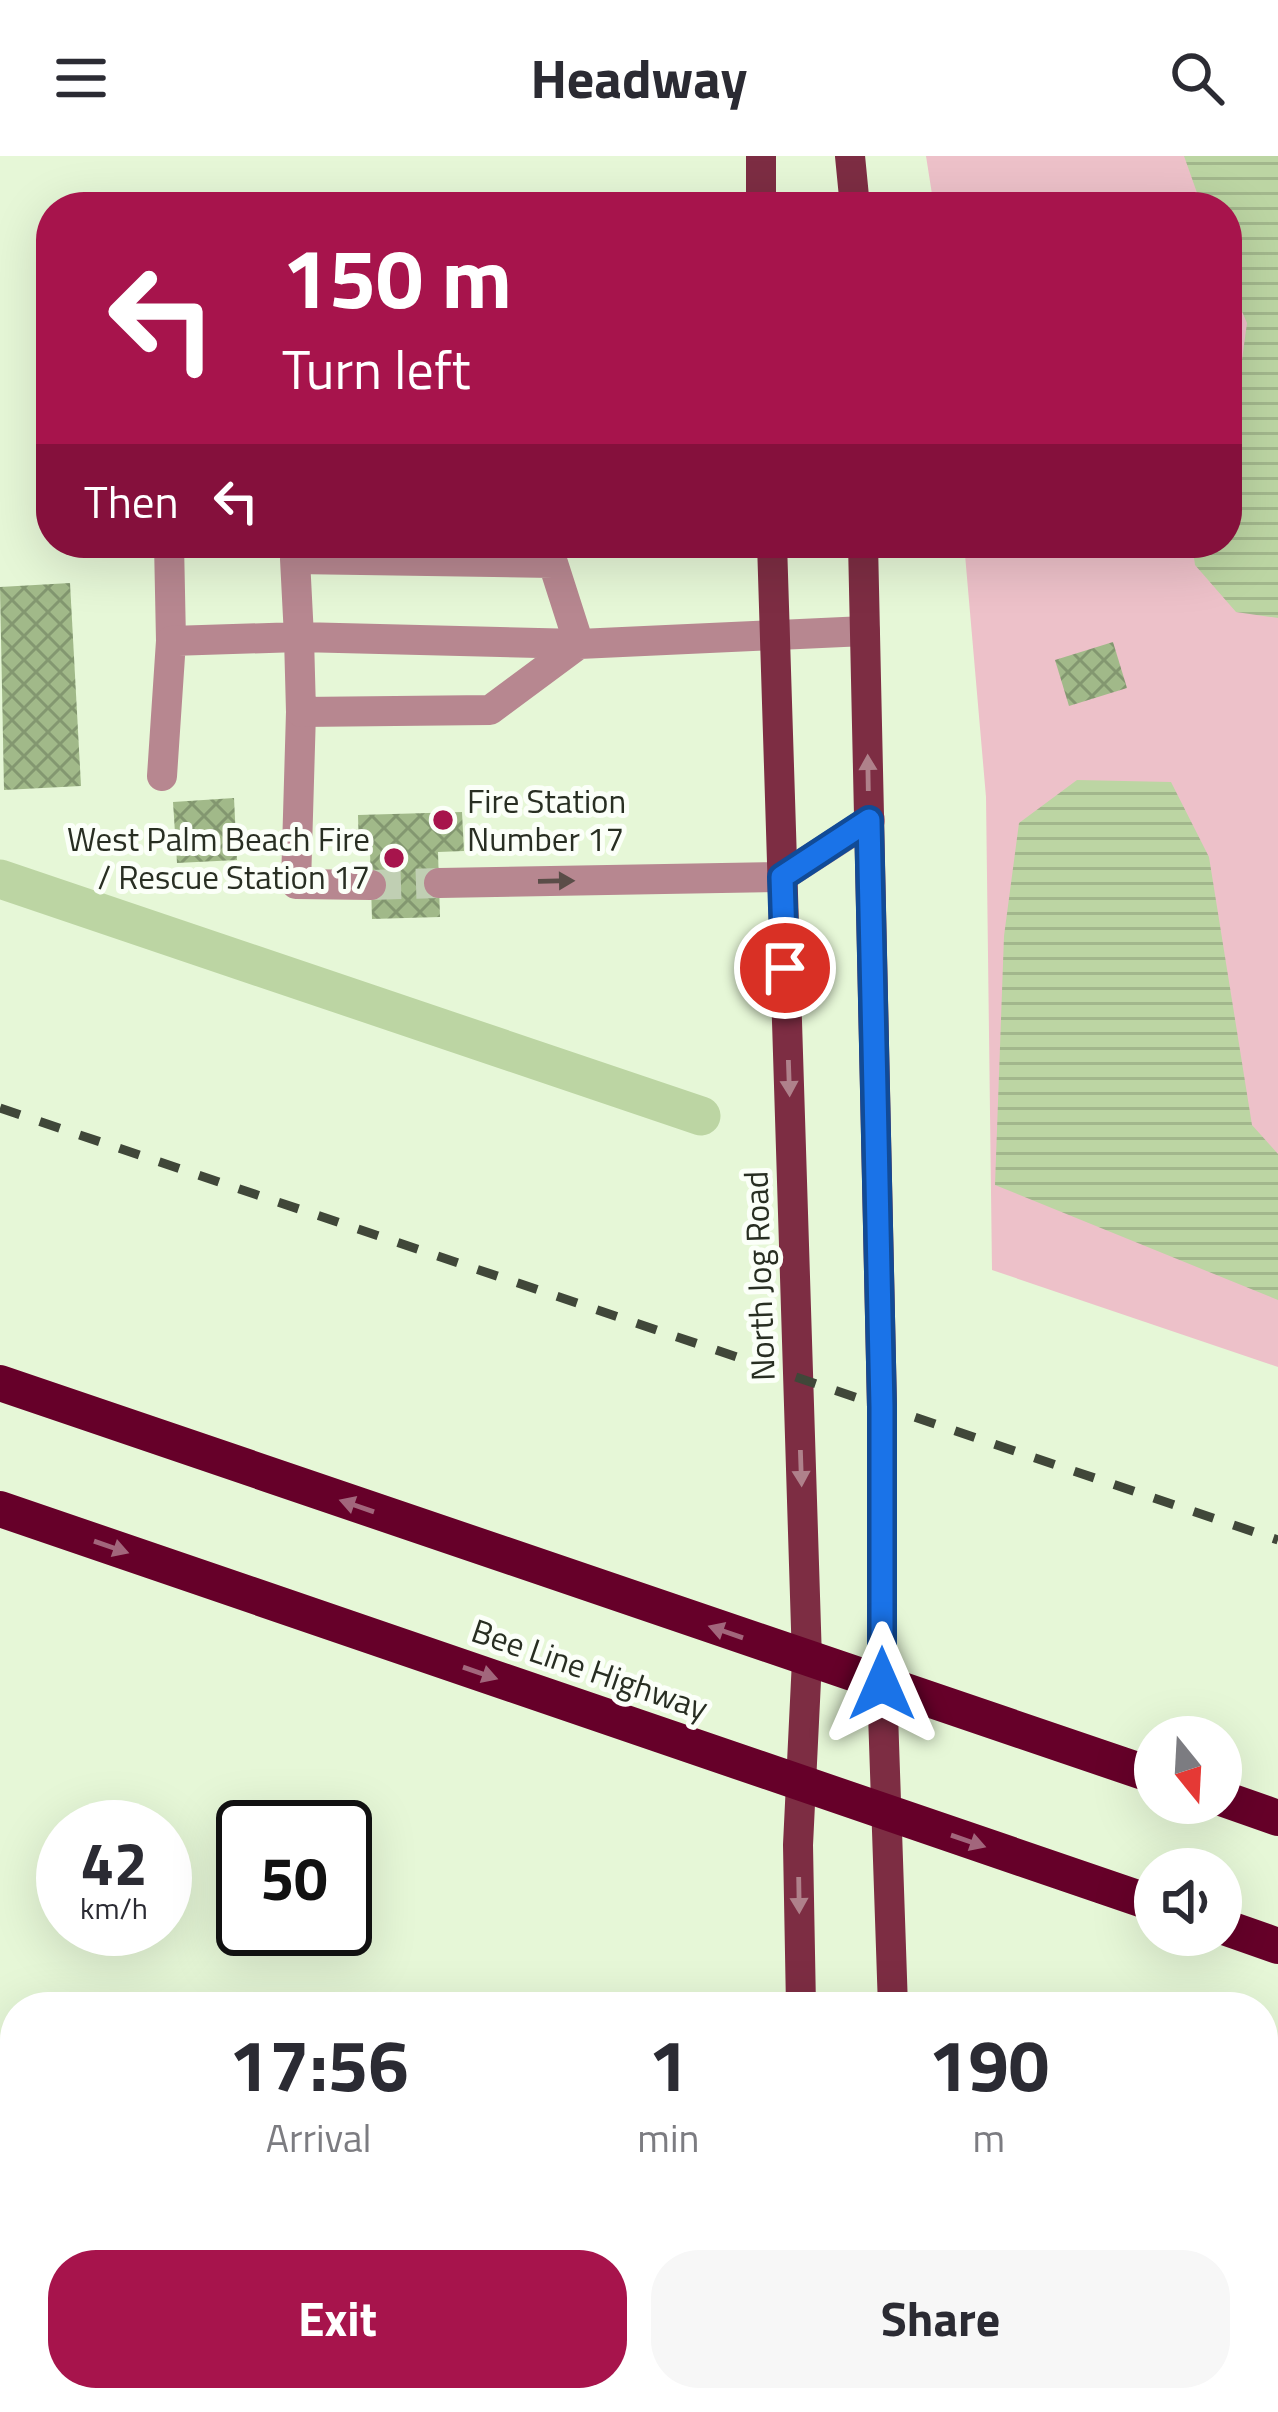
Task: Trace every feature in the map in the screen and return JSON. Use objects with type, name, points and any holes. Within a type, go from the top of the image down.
[{"type":"highway","points":[[0,1383],[1134,1769]]},
{"type":"highway","name":"Bee Line Highway","points":[[0,1509],[1134,1897]]},
{"type":"highway","points":[[1242,1805],[1278,1818]]},
{"type":"highway","points":[[1242,1933],[1278,1946]]},
{"type":"main road","points":[[760,156],[761,192]]},
{"type":"main road","points":[[850,156],[854,192]]},
{"type":"main road","name":"North Jog Road","points":[[772,558],[807,1660],[798,1845],[801,1992]]},
{"type":"main road","points":[[863,558],[882,1407],[882,1684],[893,1992]]},
{"type":"lane","points":[[162,776],[171,641],[169,558]]},
{"type":"lane","points":[[295,558],[301,712],[296,884],[371,885]]},
{"type":"lane","points":[[446,558],[553,563],[579,644]]},
{"type":"lane","points":[[171,641],[299,637],[579,644],[865,631]]},
{"type":"lane","points":[[301,712],[490,710],[579,644]]},
{"type":"lane","points":[[439,883],[782,877],[869,820]]},
{"type":"green space","points":[[926,156],[1278,156],[1278,1367],[992,1270],[986,797],[965,558],[1242,558],[1242,192],[932,192]]},
{"type":"shaded area","points":[[1184,156],[1278,156],[1278,618],[1236,612],[1195,565],[1194,558],[1242,558],[1242,360],[1247,323],[1242,312],[1242,192],[1197,192]]},
{"type":"shaded area","points":[[1077,780],[1171,782],[1209,857],[1252,1125],[1278,1154],[1278,1300],[995,1185],[1004,936],[1019,823]]},
{"type":"building","points":[[70,583],[81,786],[4,790],[0,587]]},
{"type":"building","points":[[1113,642],[1127,688],[1069,706],[1055,660]]},
{"type":"building","points":[[234,798],[237,860],[177,863],[173,802]]},
{"type":"building","points":[[462,812],[464,851],[438,852],[440,917],[372,919],[370,851],[359,852],[358,815]]},
{"type":"waterway","points":[[0,879],[701,1116]]},
{"type":"tunnel","points":[[371,885],[439,883]]},
{"type":"railway","points":[[0,1108],[1278,1540]]},
{"type":"place","name":"Fire Station Number 17","points":[[443,820]]},
{"type":"place","name":"West Palm Beach Fire / Rescue Station 17","points":[[394,858]]},
{"type":"route","points":[[785,968],[782,877],[869,820],[882,1407],[882,1684]]}]
